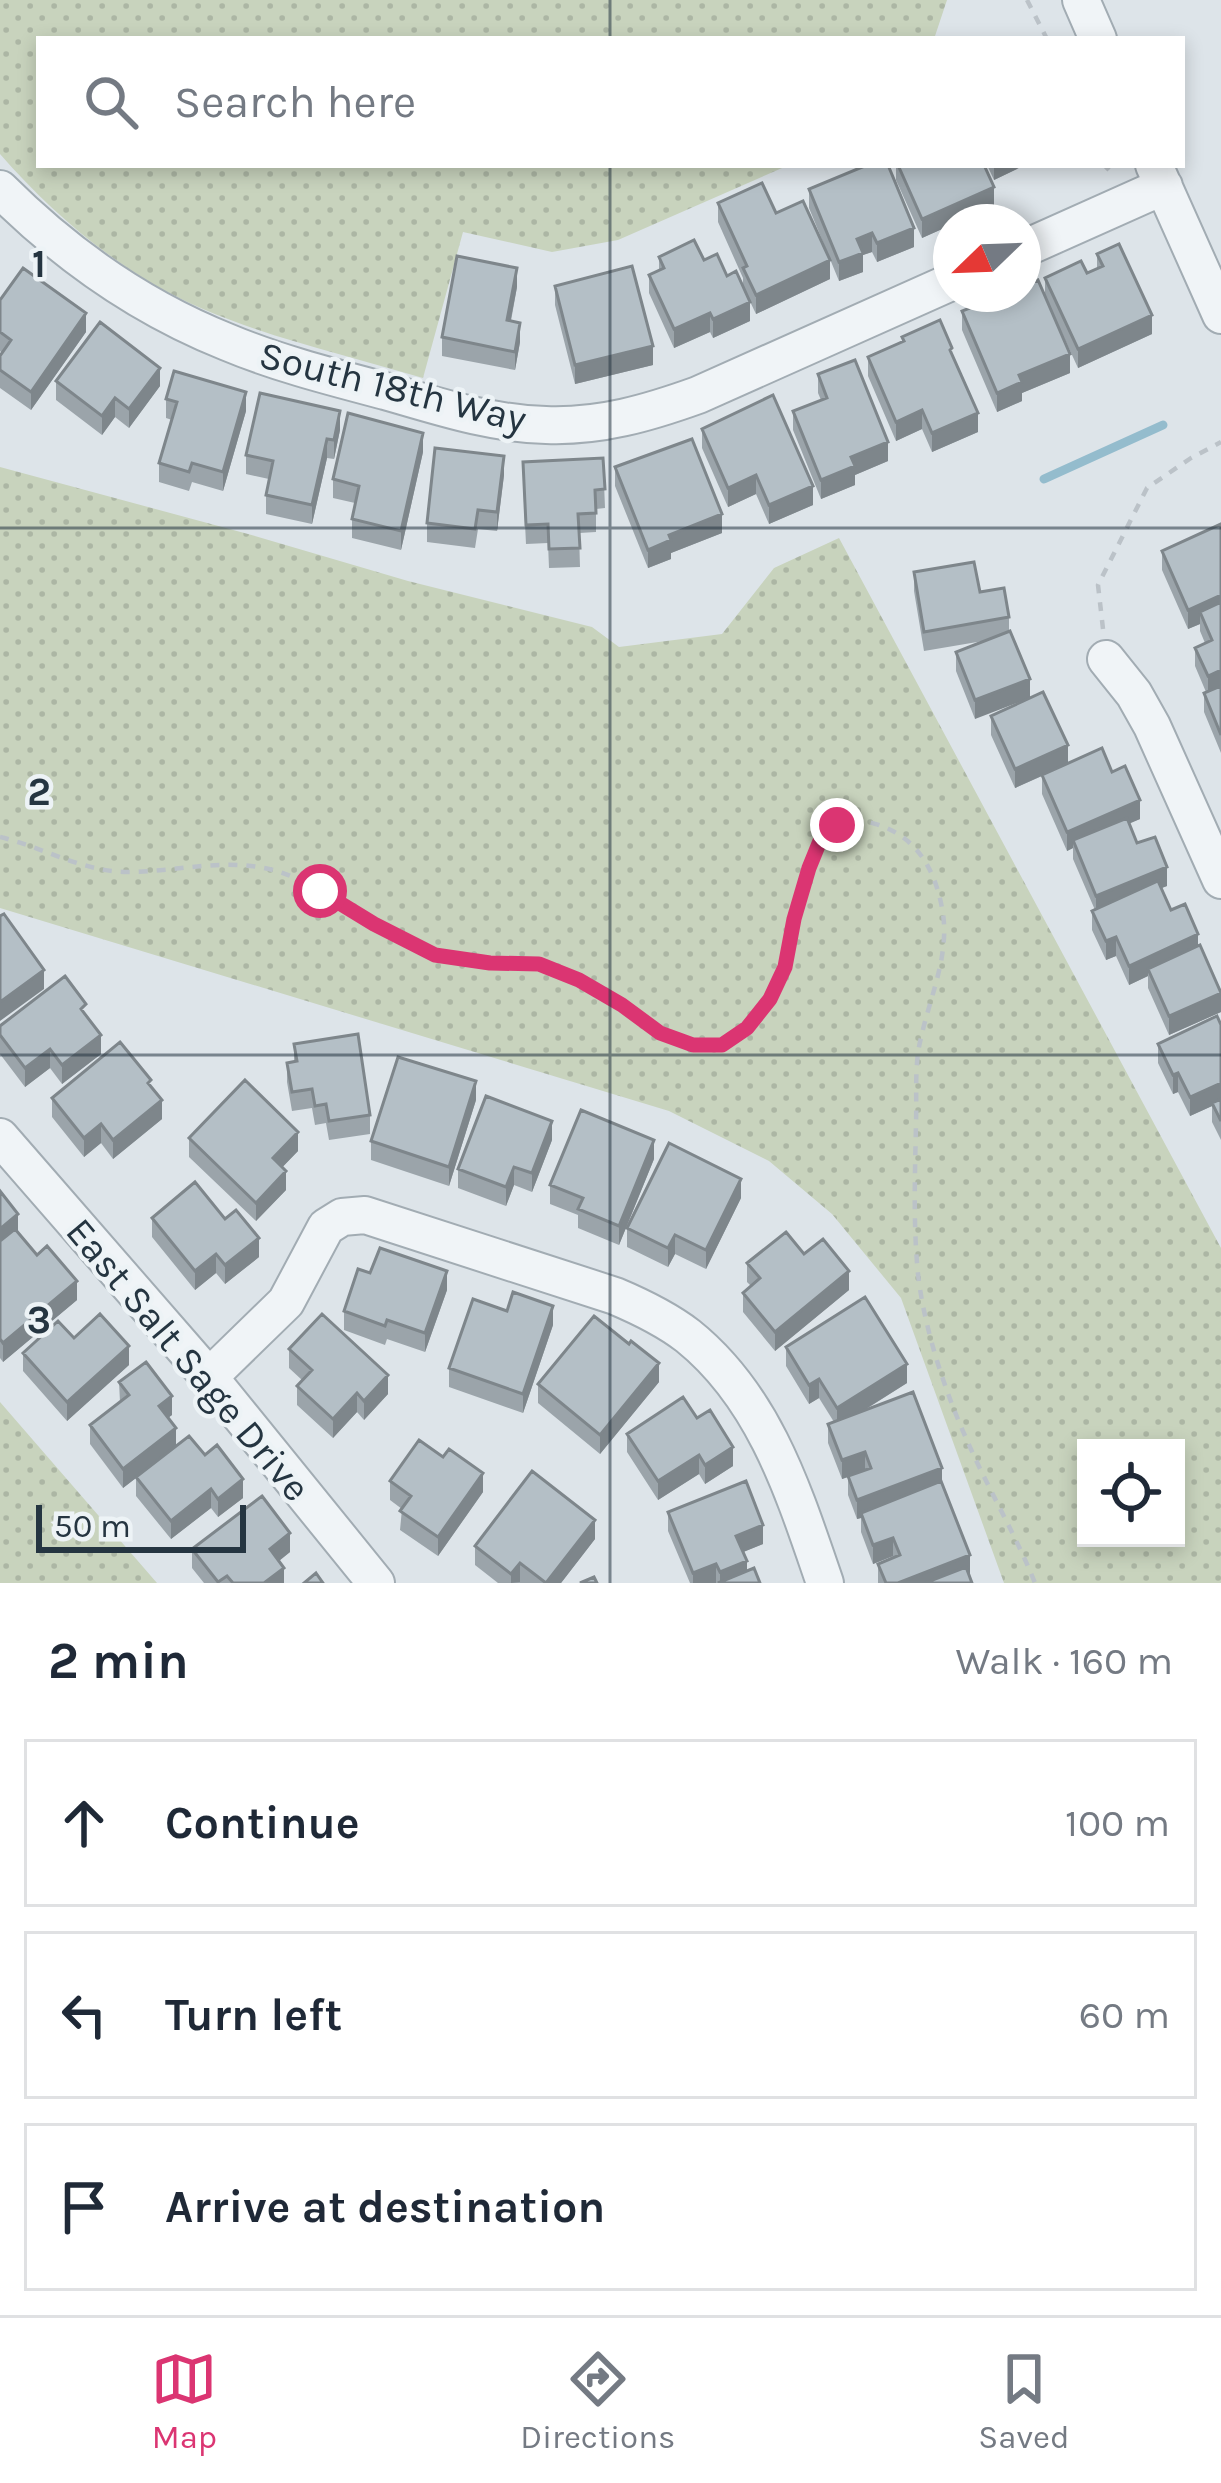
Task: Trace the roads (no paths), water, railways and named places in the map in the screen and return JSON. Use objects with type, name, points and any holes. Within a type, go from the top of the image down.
[{"type":"street","points":[[1081,0],[1098,36]]},
{"type":"street","points":[[1041,239],[1159,176],[1221,315]]},
{"type":"street","name":"South 18th Way","points":[[0,189],[82,261],[130,294],[230,344],[506,422],[587,424],[667,406],[933,289]]},
{"type":"street","points":[[1106,659],[1135,694],[1152,726],[1221,880]]},
{"type":"street","name":"East Salt Sage Drive","points":[[0,1137],[209,1377],[376,1583]]},
{"type":"street","points":[[209,1377],[286,1301],[326,1227],[342,1217],[365,1215],[615,1296],[689,1337],[748,1400],[793,1488],[825,1583]]},
{"type":"waterway","points":[[1044,479],[1163,425]]}]
